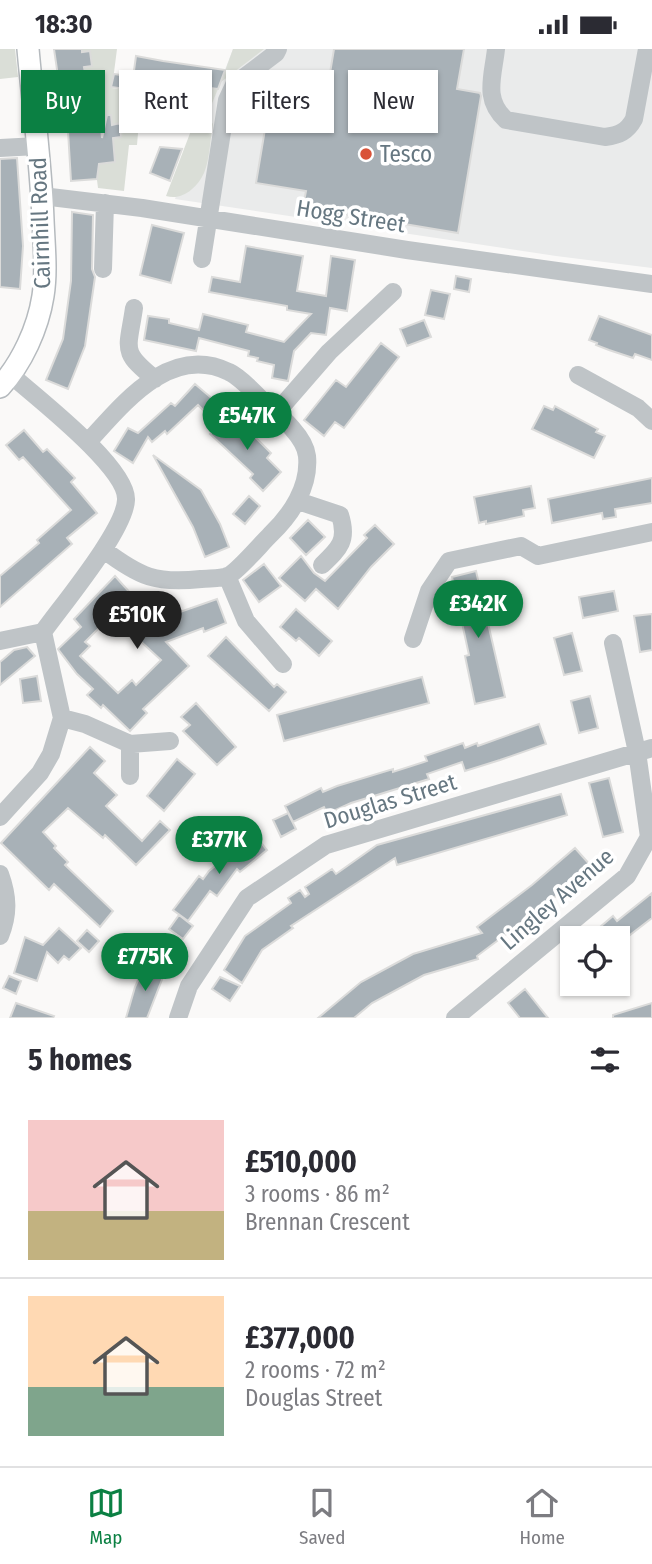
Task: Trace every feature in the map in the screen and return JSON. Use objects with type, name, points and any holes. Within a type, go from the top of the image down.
[{"type":"main road","name":"Cairnhill Road","points":[[5,381],[36,328],[43,296],[45,264],[42,196],[28,49]]},
{"type":"street","points":[[202,259],[227,100],[234,85],[278,49]]},
{"type":"street","points":[[496,49],[491,98],[497,111],[506,120],[605,137],[618,135],[629,128],[645,97],[647,49]]},
{"type":"street","points":[[0,148],[37,146]]},
{"type":"street","name":"Hogg Street","points":[[42,196],[652,284]]},
{"type":"street","points":[[103,269],[104,203]]},
{"type":"street","points":[[276,412],[329,352],[393,292]]},
{"type":"street","points":[[134,308],[129,354],[134,362],[155,379]]},
{"type":"street","points":[[88,442],[137,389],[175,368],[191,364],[230,372],[276,412],[300,439],[307,454],[306,476],[298,501],[279,526],[227,576],[172,582],[133,572],[104,550]]},
{"type":"street","points":[[579,375],[645,406],[652,421]]},
{"type":"street","points":[[0,641],[43,632],[104,550],[124,512],[127,498],[124,488],[88,442],[5,381]]},
{"type":"street","points":[[298,501],[340,515],[345,531],[338,550],[322,565]]},
{"type":"street","points":[[413,639],[429,591],[449,561],[522,546],[538,556],[652,531]]},
{"type":"street","points":[[227,576],[246,621],[283,664]]},
{"type":"street","points":[[0,817],[40,773],[51,754],[62,718],[43,632]]},
{"type":"street","name":"Lingley Avenue","points":[[455,1018],[627,876],[649,837],[645,750],[613,643]]},
{"type":"street","points":[[62,718],[85,724],[130,744],[170,741]]},
{"type":"street","points":[[130,744],[130,776]]},
{"type":"street","name":"Douglas Street","points":[[178,1018],[189,986],[247,898],[326,845],[645,750]]},
{"type":"street","points":[[0,874],[8,912],[0,936]]},
{"type":"shaded area","points":[[0,49],[15,49],[18,77],[0,79]]},
{"type":"shaded area","points":[[82,49],[117,49],[112,88],[119,89],[119,133],[138,133],[137,145],[129,145],[124,191],[98,188],[98,159],[93,133],[105,133],[105,70],[84,70],[84,67],[92,66]]},
{"type":"shaded area","points":[[233,49],[652,49],[652,268],[175,199],[201,133],[212,133],[212,103]]},
{"type":"shaded area","points":[[233,49],[264,49],[237,70],[226,70],[226,78],[221,82]]},
{"type":"shaded area","points":[[212,88],[218,89],[212,104]]},
{"type":"shaded area","points":[[190,133],[212,133],[206,167],[197,184],[178,197],[166,196]]},
{"type":"building","points":[[54,49],[90,51],[92,66],[84,67],[85,70],[57,70]]},
{"type":"building","name":"Tesco","points":[[334,49],[464,49],[457,89],[480,93],[481,96],[458,233],[303,207],[306,191],[256,183],[264,133],[334,133],[334,70],[330,70]]},
{"type":"building","points":[[136,56],[225,70],[218,89],[212,88],[212,70],[134,70]]},
{"type":"building","points":[[114,74],[119,75],[119,88],[111,87]]},
{"type":"building","points":[[107,115],[111,115],[112,125],[119,123],[121,133],[121,137],[113,138],[115,162],[99,164],[97,179],[71,181],[68,133],[102,133],[102,138]]},
{"type":"building","points":[[160,147],[182,149],[170,181],[150,173]]},
{"type":"building","points":[[17,158],[23,246],[20,289],[0,287],[0,159]]},
{"type":"building","points":[[72,212],[93,215],[92,269],[95,277],[85,346],[68,389],[46,380],[63,339],[71,281]]},
{"type":"building","points":[[152,225],[184,233],[171,283],[140,275]]},
{"type":"building","points":[[246,246],[303,256],[297,291],[326,296],[331,256],[355,260],[347,311],[330,308],[326,335],[311,333],[294,351],[288,381],[272,378],[274,365],[248,356],[249,351],[199,338],[196,351],[144,340],[148,316],[169,319],[169,323],[199,330],[203,314],[248,325],[246,332],[284,342],[311,314],[287,310],[287,306],[209,292],[212,277],[240,282]]},
{"type":"building","points":[[456,276],[471,279],[469,292],[454,289]]},
{"type":"building","points":[[431,290],[450,294],[444,319],[425,315]]},
{"type":"building","points":[[599,316],[652,335],[652,360],[635,354],[633,358],[589,340]]},
{"type":"building","points":[[424,320],[431,337],[407,346],[400,329]]},
{"type":"building","points":[[381,343],[399,357],[344,428],[335,422],[324,436],[304,420],[336,380],[346,387]]},
{"type":"building","points":[[195,384],[215,401],[205,412],[198,405],[167,434],[165,431],[152,442],[148,437],[133,463],[114,451],[128,428],[138,433],[171,403],[175,406]]},
{"type":"building","points":[[544,406],[553,410],[555,406],[598,429],[596,432],[605,436],[594,458],[532,429]]},
{"type":"building","points":[[225,418],[234,426],[239,421],[271,453],[267,458],[281,472],[263,491],[250,478],[253,474],[210,434]]},
{"type":"building","points":[[24,430],[43,452],[47,449],[75,478],[71,482],[97,513],[67,538],[72,544],[0,607],[0,576],[39,543],[37,540],[71,510],[23,457],[19,460],[6,445]]},
{"type":"building","points":[[153,455],[201,490],[229,547],[205,557],[193,527]]},
{"type":"building","points":[[652,478],[652,503],[615,509],[616,517],[603,519],[602,513],[552,523],[548,499]]},
{"type":"building","points":[[531,486],[535,508],[523,510],[524,516],[479,523],[474,497]]},
{"type":"building","points":[[249,496],[260,506],[245,524],[233,514]]},
{"type":"building","points":[[308,520],[325,537],[306,555],[290,538]]},
{"type":"building","points":[[375,525],[394,544],[371,567],[338,609],[316,589],[305,601],[279,578],[301,556],[314,573],[325,581],[367,538],[364,535]]},
{"type":"building","points":[[264,564],[281,586],[259,602],[243,580]]},
{"type":"building","points":[[476,571],[505,697],[475,704],[465,656],[469,655],[452,577]]},
{"type":"building","points":[[115,576],[132,595],[123,603],[117,597],[99,614],[106,621],[85,642],[90,646],[80,656],[118,693],[132,680],[136,685],[161,660],[126,628],[142,610],[154,621],[217,599],[226,623],[204,632],[203,628],[166,642],[189,666],[143,709],[147,713],[130,731],[103,705],[101,708],[87,695],[93,689],[77,674],[58,649],[81,627],[74,619]]},
{"type":"building","points":[[614,591],[618,611],[583,618],[579,597]]},
{"type":"building","points":[[296,609],[332,641],[319,656],[299,638],[296,641],[280,627]]},
{"type":"building","points":[[652,614],[652,650],[640,652],[634,616]]},
{"type":"building","points":[[572,633],[582,671],[564,675],[554,638]]},
{"type":"building","points":[[226,637],[274,687],[277,684],[286,692],[269,711],[208,656]]},
{"type":"building","points":[[27,647],[35,656],[0,685],[0,662],[14,650]]},
{"type":"building","points":[[37,676],[41,701],[23,703],[20,679]]},
{"type":"building","points":[[422,677],[429,703],[284,741],[277,715]]},
{"type":"building","points":[[590,696],[598,728],[579,733],[571,701]]},
{"type":"building","points":[[196,703],[236,747],[217,765],[183,731],[190,725],[181,717]]},
{"type":"building","points":[[539,724],[546,744],[500,760],[465,771],[462,762],[427,774],[429,779],[351,803],[327,814],[324,807],[293,822],[285,806],[321,788],[323,792],[393,769],[393,772],[427,761],[425,756],[463,743],[465,748],[477,743],[478,746]]},
{"type":"building","points":[[90,747],[105,761],[94,773],[117,795],[106,806],[142,841],[160,821],[170,830],[136,865],[105,835],[103,838],[68,808],[43,832],[68,862],[65,865],[113,911],[100,927],[54,884],[49,890],[1,843]]},
{"type":"building","points":[[177,759],[195,774],[164,811],[147,796]]},
{"type":"building","points":[[609,778],[623,832],[603,837],[589,783]]},
{"type":"building","points":[[561,794],[567,815],[397,865],[395,858],[291,926],[293,928],[262,950],[242,983],[224,970],[245,936],[291,903],[288,898],[300,890],[305,897],[309,894],[305,887],[332,869],[336,874],[377,845]]},
{"type":"building","points":[[288,813],[296,829],[281,837],[273,820]]},
{"type":"building","points":[[254,834],[267,850],[240,872],[237,869],[217,896],[210,891],[188,921],[173,910],[199,876],[203,879]]},
{"type":"building","points":[[575,848],[591,866],[548,903],[477,956],[478,959],[424,975],[372,1003],[354,1018],[318,1018],[361,982],[413,954],[482,933],[477,927]]},
{"type":"building","points":[[652,893],[652,918],[630,935],[630,926],[601,926],[613,916],[617,921]]},
{"type":"building","points":[[179,915],[193,926],[183,939],[169,929]]},
{"type":"building","points":[[59,928],[81,948],[69,960],[64,956],[58,963],[47,952],[37,981],[14,973],[25,937],[43,945]]},
{"type":"building","points":[[87,930],[99,941],[89,952],[77,941]]},
{"type":"building","points":[[146,962],[163,977],[147,1018],[126,1018],[135,987]]},
{"type":"building","points":[[9,976],[21,981],[16,994],[3,988]]},
{"type":"building","points":[[220,977],[240,986],[230,1001],[212,989]]},
{"type":"building","points":[[525,989],[548,1018],[520,1018],[508,1003]]},
{"type":"building","points":[[16,1003],[54,1016],[10,1018]]},
{"type":"building","points":[[652,1003],[652,1018],[613,1018],[613,1015]]},
{"type":"place","name":"Tesco","points":[[366,154]]}]
